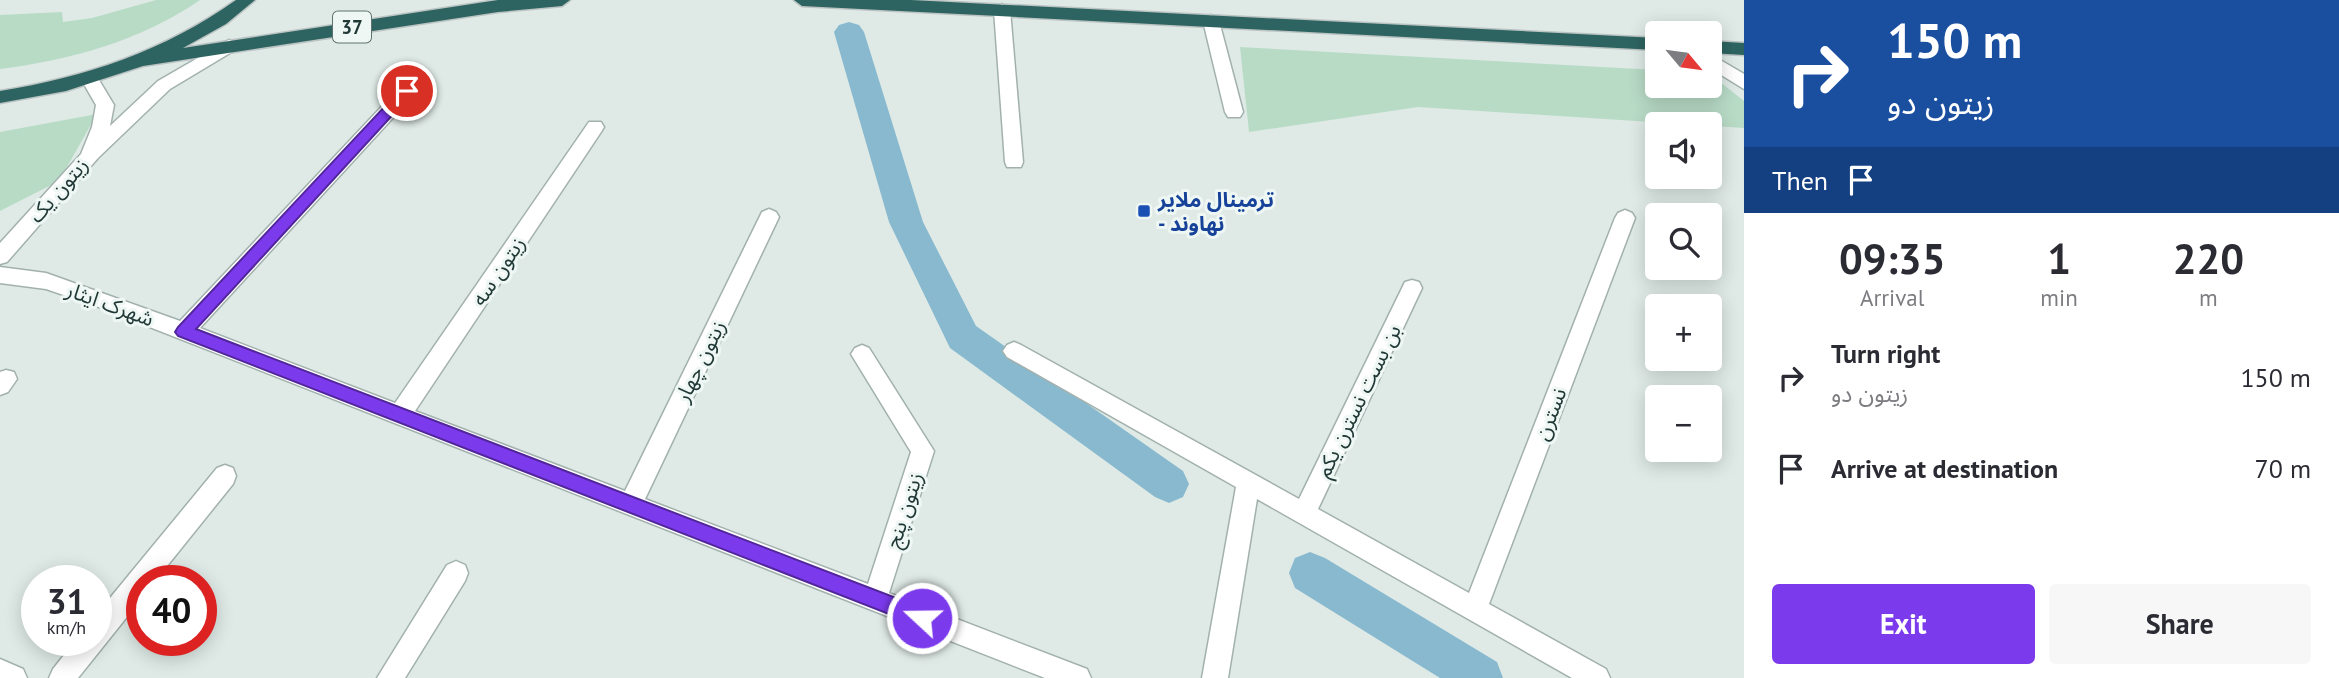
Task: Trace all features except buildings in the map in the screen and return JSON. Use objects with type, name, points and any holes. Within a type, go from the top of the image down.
[{"type":"highway","name":"37","points":[[0,97],[90,79],[143,60],[192,37],[247,0]]},
{"type":"highway","name":"37","points":[[143,60],[498,6],[562,0]]},
{"type":"highway","points":[[802,0],[1645,43]]},
{"type":"highway","points":[[1722,48],[1744,49]]},
{"type":"street","points":[[1002,10],[1014,163]]},
{"type":"street","points":[[1211,21],[1234,112]]},
{"type":"street","points":[[89,158],[164,85],[229,46]]},
{"type":"street","points":[[1722,68],[1744,83]]},
{"type":"street","name":"زیتون یک","points":[[0,256],[89,158],[101,127],[105,105],[90,79]]},
{"type":"street","points":[[183,332],[407,91]]},
{"type":"street","name":"زیتون سه","points":[[400,415],[595,127]]},
{"type":"street","name":"زیتون چهار","points":[[631,505],[769,218]]},
{"type":"street","name":"نسترن","points":[[1475,610],[1625,218]]},
{"type":"street","name":"شهرک ایثار","points":[[0,275],[46,281],[183,332],[1078,678]]},
{"type":"street","name":"بن بست نسترن یکم","points":[[1304,513],[1412,288]]},
{"type":"street","points":[[1014,351],[1597,678]]},
{"type":"street","name":"زیتون پنج","points":[[862,354],[923,451],[875,599]]},
{"type":"street","points":[[112,615],[225,476]]},
{"type":"street","points":[[1215,678],[1248,482]]},
{"type":"street","points":[[390,678],[456,573]]},
{"type":"street","points":[[62,678],[79,656]]},
{"type":"street","points":[[0,671],[14,678]]},
{"type":"green space","points":[[156,0],[200,0],[154,27],[104,46],[52,60],[0,69],[0,15],[62,12],[63,22],[92,18]]},
{"type":"green space","points":[[1240,47],[1645,69],[1645,98],[1722,98],[1722,84],[1744,101],[1744,128],[1722,127],[1722,112],[1645,112],[1645,122],[1418,107],[1249,132]]},
{"type":"green space","points":[[97,114],[59,181],[0,211],[0,132]]},
{"type":"waterway","points":[[849,32],[906,222],[963,337],[1169,484]]},
{"type":"waterway","points":[[1310,573],[1481,678]]},
{"type":"place","name":"ترمینال ملایر - نهاوند","points":[[1144,211]]},
{"type":"route","points":[[407,91],[183,332],[922,618]]}]
